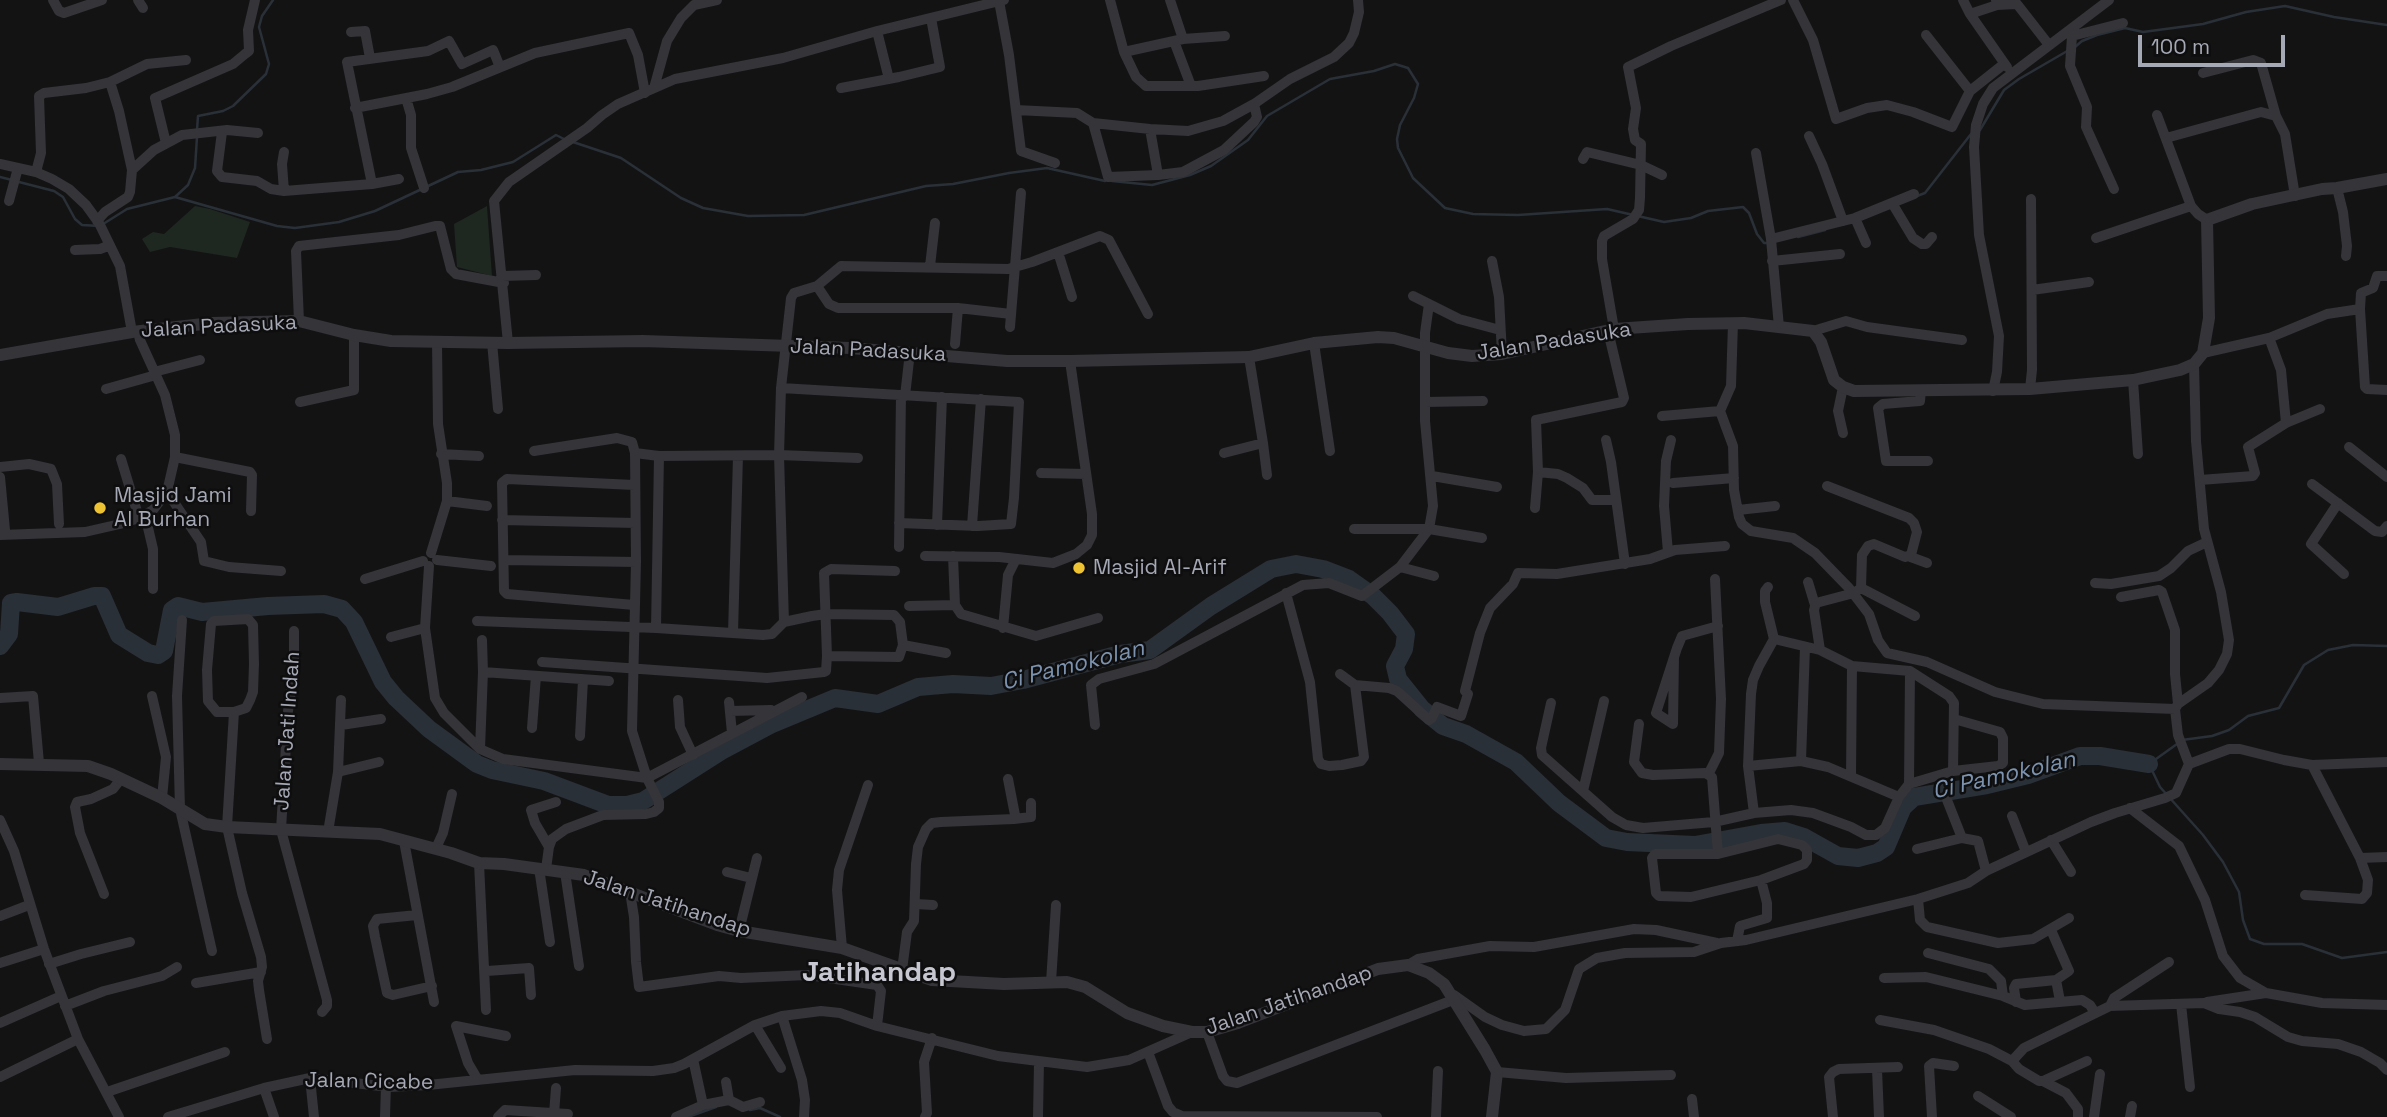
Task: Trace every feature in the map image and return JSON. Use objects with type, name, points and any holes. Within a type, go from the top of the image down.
[{"type":"street","points":[[53,0],[59,11],[64,13],[102,0]]},
{"type":"street","points":[[166,142],[155,97],[233,64],[245,54],[249,47],[248,30],[255,0]]},
{"type":"street","points":[[650,91],[667,41],[687,10],[705,1],[717,0]]},
{"type":"street","points":[[508,343],[494,201],[509,182],[618,104],[676,79],[783,58],[1002,0],[1022,153],[1055,163]]},
{"type":"street","points":[[1110,0],[1124,52],[1136,77],[1146,86],[1228,83],[1264,76]]},
{"type":"street","points":[[1170,0],[1191,86]]},
{"type":"street","points":[[1016,110],[1077,113],[1093,123],[1150,129],[1188,131],[1223,121],[1290,79],[1334,57],[1349,43],[1359,12],[1358,0]]},
{"type":"street","points":[[1535,508],[1538,472],[1536,420],[1622,402],[1624,398],[1625,392],[1611,330],[1602,242],[1604,236],[1629,222],[1639,210],[1642,165],[1640,144],[1635,140],[1633,130],[1636,108],[1629,66],[1781,0]]},
{"type":"street","points":[[1793,0],[1812,40],[1836,119],[1867,108],[1887,106],[1913,112],[1952,127],[1970,91],[2004,64]]},
{"type":"street","points":[[1963,0],[2012,73]]},
{"type":"street","points":[[1993,391],[1999,336],[1979,234],[1974,139],[1983,104],[1993,88],[2049,45],[2070,33],[2109,0]]},
{"type":"street","points":[[1970,14],[1996,2],[2017,4],[2049,45]]},
{"type":"street","points":[[841,88],[940,67],[930,18]]},
{"type":"street","points":[[2070,33],[2123,23]]},
{"type":"street","points":[[351,32],[365,31],[370,58]]},
{"type":"street","points":[[877,31],[889,79]]},
{"type":"street","points":[[355,108],[452,87],[535,53],[628,33],[650,91]]},
{"type":"street","points":[[2070,33],[2070,66],[2087,107],[2086,127],[2114,189]]},
{"type":"street","points":[[1926,35],[1970,91]]},
{"type":"street","points":[[1124,52],[1178,40],[1225,36]]},
{"type":"street","points":[[372,184],[347,62],[428,51],[449,41],[462,64],[493,50],[500,67]]},
{"type":"street","points":[[36,172],[41,153],[39,96],[110,82],[139,66],[186,60]]},
{"type":"street","points":[[2203,74],[2239,63],[2259,61],[2276,116],[2285,134],[2295,196]]},
{"type":"street","points":[[99,225],[105,212],[129,195],[132,170],[120,111],[110,82]]},
{"type":"street","points":[[406,98],[411,115],[411,149],[424,188]]},
{"type":"street","points":[[1093,123],[1108,177],[1158,176],[1182,172],[1224,150],[1254,122],[1257,117],[1254,104]]},
{"type":"street","points":[[2166,138],[2261,112],[2276,116]]},
{"type":"street","points":[[2157,115],[2191,206],[2198,215],[2207,220],[2252,204],[2387,179]]},
{"type":"street","points":[[1150,129],[1158,176]]},
{"type":"street","points":[[132,170],[166,142],[189,133],[227,130],[258,133]]},
{"type":"street","points":[[222,132],[218,175],[257,181],[271,189],[284,191],[399,180]]},
{"type":"street","points":[[1809,136],[1843,221]]},
{"type":"street","points":[[284,152],[284,191]]},
{"type":"street","points":[[1583,159],[1587,152],[1642,165],[1662,175]]},
{"type":"street","points":[[1756,153],[1771,239],[1779,327]]},
{"type":"street","points":[[0,164],[36,172],[69,189],[86,205],[99,225],[120,266],[135,332],[169,410],[176,444],[167,492],[153,510],[142,517],[85,532],[3,533],[0,477]]},
{"type":"street","points":[[9,201],[19,168]]},
{"type":"street","points":[[2336,188],[2343,212],[2346,256]]},
{"type":"street","points":[[1010,327],[1021,193]]},
{"type":"street","points":[[1771,239],[1855,218],[1914,194]]},
{"type":"street","points":[[2030,389],[2031,200]]},
{"type":"street","points":[[1892,203],[1913,239],[1926,244],[1932,237]]},
{"type":"street","points":[[2096,238],[2191,206]]},
{"type":"street","points":[[1855,218],[1866,243]]},
{"type":"street","points":[[1962,340],[1867,327],[1846,321],[1813,331],[1821,342],[1834,380],[1843,387],[1866,392],[2030,389],[2133,380],[2180,370],[2194,364],[2203,353],[2209,318],[2207,220]]},
{"type":"street","points":[[930,266],[935,223]]},
{"type":"street","points":[[299,321],[296,251],[299,246],[399,235],[440,226],[451,269],[456,274],[503,279],[536,275]]},
{"type":"street","points":[[784,622],[779,455],[782,388],[791,298],[797,291],[817,286],[841,266],[1015,268],[1100,236],[1109,240],[1148,314]]},
{"type":"street","points":[[75,250],[108,246]]},
{"type":"street","points":[[1058,252],[1072,297]]},
{"type":"street","points":[[1772,261],[1840,254]]},
{"type":"street","points":[[1492,261],[1499,297],[1502,354]]},
{"type":"street","points":[[2387,276],[2377,276],[2375,286],[2361,293],[2360,309],[2365,387],[2387,390]]},
{"type":"street","points":[[2032,290],[2089,282]]},
{"type":"street","points":[[817,286],[829,304],[838,308],[958,308],[1011,314]]},
{"type":"street","points":[[1413,296],[1459,319],[1500,330]]},
{"type":"street","points":[[1095,724],[1091,685],[1099,679],[1154,664],[1303,585],[1329,583],[1362,596],[1400,567],[1429,529],[1433,506],[1425,421],[1425,347],[1429,304]]},
{"type":"street","points":[[955,344],[958,308]]},
{"type":"street","points":[[2203,353],[2269,338],[2327,314],[2360,309]]},
{"type":"street","name":"Jalan Padasuka","points":[[0,355],[135,332],[212,323],[299,321],[391,341],[643,341],[910,352],[1007,361],[1249,357],[1314,343],[1378,337],[1394,338],[1472,356],[1502,354],[1611,330],[1688,324],[1733,323],[1813,331]]},
{"type":"street","points":[[1733,323],[1731,386],[1720,411],[1733,446],[1734,478],[1742,524],[1751,531],[1793,538],[1857,590],[1915,616]]},
{"type":"street","points":[[300,402],[354,390],[354,335]]},
{"type":"street","points":[[437,342],[441,454],[447,483],[447,501],[430,560],[425,628],[435,698],[444,713],[480,749],[503,759],[649,783],[732,733],[802,697]]},
{"type":"street","points":[[492,342],[498,409]]},
{"type":"street","points":[[1314,343],[1330,452]]},
{"type":"street","points":[[2271,343],[2281,370],[2286,423]]},
{"type":"street","points":[[900,547],[903,395],[910,352]]},
{"type":"street","points":[[1249,357],[1267,475]]},
{"type":"street","points":[[106,389],[200,360]]},
{"type":"street","points":[[925,556],[1054,562],[1076,554],[1087,545],[1092,536],[1092,514],[1070,361]]},
{"type":"street","points":[[1927,563],[1874,544],[1868,545],[1862,555],[1857,590],[1878,640],[1887,653],[1927,662],[1995,692],[2043,704],[2177,706],[2208,683],[2227,654],[2229,640],[2221,592],[2204,529],[2196,441],[2194,364]]},
{"type":"street","points":[[2133,380],[2138,454]]},
{"type":"street","points":[[1843,387],[1838,411],[1843,433]]},
{"type":"street","points":[[782,388],[1016,401],[1020,404],[1012,522],[1007,526],[899,523]]},
{"type":"street","points":[[1921,390],[1920,401],[1880,405],[1878,408],[1886,461],[1928,461]]},
{"type":"street","points":[[937,525],[942,397]]},
{"type":"street","points":[[972,526],[981,399]]},
{"type":"street","points":[[1426,402],[1483,401]]},
{"type":"street","points":[[2200,480],[2253,476],[2255,473],[2248,447],[2286,423],[2320,409]]},
{"type":"street","points":[[1662,416],[1720,411]]},
{"type":"street","points":[[534,450],[617,438],[632,442],[635,453],[636,562],[632,731],[649,783],[659,802],[659,808],[654,813],[603,815],[579,822],[552,839],[543,869],[550,942]]},
{"type":"street","points":[[1606,440],[1625,564]]},
{"type":"street","points":[[1668,552],[1664,506],[1666,461],[1671,440]]},
{"type":"street","points":[[1224,453],[1263,443]]},
{"type":"street","points":[[2348,447],[2387,477]]},
{"type":"street","points":[[635,453],[659,456],[779,455],[858,458]]},
{"type":"street","points":[[441,454],[479,456]]},
{"type":"street","points":[[656,628],[659,456]]},
{"type":"street","points":[[733,634],[738,456]]},
{"type":"street","points":[[175,457],[250,472],[251,511]]},
{"type":"street","points":[[121,458],[153,549],[153,589]]},
{"type":"street","points":[[0,467],[29,464],[51,469],[57,484],[60,524]]},
{"type":"street","points":[[1538,472],[1567,478],[1583,488],[1592,500],[1616,500]]},
{"type":"street","points":[[1041,473],[1086,474]]},
{"type":"street","points":[[1432,476],[1497,487]]},
{"type":"street","points":[[1674,483],[1734,478]]},
{"type":"street","points":[[634,485],[507,479],[502,483],[504,591],[507,594],[634,605]]},
{"type":"street","points":[[2312,484],[2375,531],[2381,533],[2387,526]]},
{"type":"street","points":[[1826,485],[1909,517],[1917,532],[1912,555],[1908,556]]},
{"type":"street","points":[[167,492],[201,542],[205,561],[229,567],[281,571]]},
{"type":"street","points":[[447,501],[487,506]]},
{"type":"street","points":[[2338,503],[2311,544],[2344,575]]},
{"type":"street","points":[[1738,510],[1775,506]]},
{"type":"street","points":[[502,520],[635,523]]},
{"type":"street","points":[[1354,529],[1429,529],[1482,538]]},
{"type":"street","points":[[2095,583],[2111,584],[2159,576],[2189,551],[2207,542]]},
{"type":"street","points":[[1340,674],[1355,685],[1397,691],[1429,720],[1437,707],[1461,716],[1480,633],[1490,608],[1513,584],[1518,573],[1556,574],[1650,559],[1675,550],[1725,546]]},
{"type":"street","points":[[953,556],[955,605],[961,614],[1036,636],[1098,618]]},
{"type":"street","points":[[1003,628],[1008,575],[1016,559]]},
{"type":"street","points":[[365,579],[430,560],[491,566]]},
{"type":"street","points":[[504,561],[636,562]]},
{"type":"street","points":[[1400,567],[1434,576]]},
{"type":"street","points":[[542,662],[767,678],[824,672],[824,573],[895,571]]},
{"type":"street","points":[[1709,773],[1719,753],[1721,699],[1715,579]]},
{"type":"street","points":[[1808,582],[1815,605],[1820,650]]},
{"type":"street","points":[[1754,813],[1748,766],[1753,680],[1774,639],[1765,602],[1765,591],[1768,587]]},
{"type":"street","points":[[1815,605],[1819,601],[1857,590]]},
{"type":"street","points":[[2121,597],[2159,590],[2162,592],[2175,630],[2179,739],[2189,764]]},
{"type":"street","points":[[1286,593],[1310,682],[1318,759],[1321,764],[1342,765],[1361,761],[1364,757],[1355,685]]},
{"type":"street","points":[[909,606],[955,605]]},
{"type":"street","points":[[477,621],[733,634],[772,634],[784,622],[826,614],[894,615],[900,622],[903,645],[899,657],[826,661]]},
{"type":"street","points":[[248,619],[253,625],[253,692],[246,708],[234,712],[217,712],[208,702],[207,670],[211,624],[214,621],[248,619]]},
{"type":"street","points":[[182,620],[177,696],[180,809],[212,951]]},
{"type":"street","points":[[1674,658],[1673,724],[1656,713],[1674,658],[1682,636],[1718,626]]},
{"type":"street","points":[[391,637],[425,628]]},
{"type":"street","name":"Jalan Jati Indah","points":[[294,631],[294,672],[288,711],[281,830],[327,1000],[327,1006],[322,1012]]},
{"type":"street","points":[[1774,639],[1820,650],[1852,666],[1910,671],[1952,699],[1953,771]]},
{"type":"street","points":[[480,749],[482,640]]},
{"type":"street","points":[[903,645],[946,653]]},
{"type":"street","points":[[1801,761],[1805,648]]},
{"type":"street","points":[[1851,776],[1852,666]]},
{"type":"street","points":[[1909,784],[1910,671]]},
{"type":"street","points":[[483,672],[609,681]]},
{"type":"street","points":[[532,728],[536,676]]},
{"type":"street","points":[[580,736],[583,680]]},
{"type":"street","points":[[0,698],[33,696],[39,763]]},
{"type":"street","points":[[152,696],[166,757],[162,798]]},
{"type":"street","points":[[328,832],[338,772],[341,700]]},
{"type":"street","points":[[678,700],[680,727],[693,755]]},
{"type":"street","points":[[1583,791],[1604,701]]},
{"type":"street","points":[[1551,703],[1540,752],[1612,817],[1634,827],[1714,822],[1754,813],[1791,810],[1813,813],[1866,835],[1876,835],[1885,828],[1899,797],[1909,784],[1953,771],[2001,766],[2003,738],[2000,732],[1954,719]]},
{"type":"street","points":[[732,733],[730,706],[775,710]]},
{"type":"street","points":[[234,712],[227,827],[242,893],[258,945],[262,967],[259,990],[267,1039]]},
{"type":"street","points":[[341,725],[381,719]]},
{"type":"street","points":[[1639,724],[1633,762],[1642,773],[1709,773]]},
{"type":"street","points":[[1408,965],[1429,973],[1485,1017],[1502,1025],[1535,1031],[1546,1029],[1565,1010],[1579,969],[1597,958],[1635,952],[1694,952],[1721,943],[1918,900],[1968,883],[1986,871],[2051,840],[2130,808],[2176,793],[2189,764],[2219,752],[2240,749],[2312,765],[2387,762]]},
{"type":"street","points":[[1748,766],[1801,761],[1828,767],[1899,797]]},
{"type":"street","points":[[338,772],[379,762]]},
{"type":"street","name":"Jalan Jatihandap","points":[[0,764],[88,766],[162,798],[205,824],[380,834],[436,848],[480,863],[565,872],[602,880],[690,916],[739,931],[842,948],[932,979],[1004,985],[1068,982],[1085,987],[1126,1013],[1163,1026],[1192,1032],[1208,1032],[1378,969],[1408,965]]},
{"type":"street","points":[[2305,895],[2362,899],[2367,893],[2368,880],[2360,858],[2312,765]]},
{"type":"street","points":[[1709,773],[1712,777],[1718,851]]},
{"type":"street","points":[[1008,779],[1014,819]]},
{"type":"street","points":[[104,894],[80,833],[75,807],[77,802],[113,789],[120,780]]},
{"type":"street","points":[[842,948],[837,890],[839,870],[868,785]]},
{"type":"street","points":[[436,848],[443,832],[452,794]]},
{"type":"street","points":[[1947,800],[1962,838]]},
{"type":"street","points":[[549,847],[531,810],[556,802]]},
{"type":"street","points":[[902,970],[905,940],[914,920],[918,847],[926,828],[932,823],[1031,817],[1031,803]]},
{"type":"street","points":[[2130,808],[2179,846],[2205,900],[2223,956],[2240,978],[2266,993]]},
{"type":"street","points":[[2012,816],[2026,852]]},
{"type":"street","points":[[0,820],[14,851],[49,964],[78,1039],[119,1117]]},
{"type":"street","points":[[1917,849],[1962,838],[1978,841],[1986,871]]},
{"type":"street","points":[[1778,839],[1802,845],[1808,850],[1809,857],[1804,864],[1761,880],[1690,897],[1659,897],[1656,893],[1652,858],[1655,854],[1718,851],[1778,839]]},
{"type":"street","points":[[2051,840],[2071,872]]},
{"type":"street","points":[[404,841],[434,1002]]},
{"type":"street","points":[[2360,858],[2387,857]]},
{"type":"street","points":[[739,931],[757,858]]},
{"type":"street","points":[[480,863],[487,971],[488,1007],[480,863]]},
{"type":"street","points":[[565,872],[579,966]]},
{"type":"street","points":[[727,872],[751,878]]},
{"type":"street","points":[[1737,941],[1740,926],[1766,918],[1767,903],[1761,880]]},
{"type":"street","points":[[630,892],[639,986],[708,977],[808,975],[877,985],[881,990],[877,1026]]},
{"type":"street","points":[[1918,900],[1922,925],[1998,943],[2033,939],[2069,918]]},
{"type":"street","points":[[916,904],[933,905]]},
{"type":"street","points":[[0,916],[29,905]]},
{"type":"street","points":[[1051,982],[1056,905]]},
{"type":"street","points":[[417,915],[377,919],[373,926],[375,937],[387,993],[393,995],[432,986]]},
{"type":"street","points":[[1408,965],[1418,959],[1490,946],[1534,947],[1634,929],[1656,930],[1700,941],[1721,943]]},
{"type":"street","points":[[2016,1002],[2016,984],[2056,980],[2069,971],[2051,930]]},
{"type":"street","points":[[49,964],[130,942]]},
{"type":"street","points":[[0,963],[44,949]]},
{"type":"street","points":[[1928,953],[1996,973],[2001,981],[2003,996]]},
{"type":"street","points":[[2110,1006],[2114,998],[2169,962]]},
{"type":"street","points":[[0,1023],[63,1001],[162,976],[177,967]]},
{"type":"street","points":[[487,971],[529,968],[531,995]]},
{"type":"street","points":[[196,983],[261,972]]},
{"type":"street","points":[[1884,978],[1926,977],[2003,996],[2025,1005],[2082,1000],[2093,1008],[2095,1013]]},
{"type":"street","points":[[2056,980],[2060,1001]]},
{"type":"street","points":[[1208,1032],[1223,1076],[1227,1081],[1237,1083],[1450,992]]},
{"type":"street","points":[[1450,992],[1497,1072],[1492,1117]]},
{"type":"street","points":[[2012,1060],[2024,1048],[2110,1006],[2204,1003],[2266,993],[2322,1003],[2387,1005]]},
{"type":"street","points":[[2204,1003],[2255,1017],[2288,1037],[2338,1044],[2361,1052],[2387,1070]]},
{"type":"street","points":[[2181,1004],[2190,1087]]},
{"type":"street","name":"Jalan Cicabe","points":[[168,1117],[264,1088],[310,1078],[386,1086],[428,1085],[575,1070],[653,1071],[674,1068],[755,1025],[782,1016],[821,1011],[840,1013],[877,1026],[998,1056],[1087,1067],[1111,1064],[1148,1052],[1192,1032]]},
{"type":"street","points":[[782,1016],[802,1080],[804,1117]]},
{"type":"street","points":[[1880,1020],[1934,1030],[2012,1060],[2019,1069],[2066,1093],[2078,1109],[2078,1117]]},
{"type":"street","points":[[755,1025],[781,1068]]},
{"type":"street","points":[[478,1080],[468,1063],[456,1026],[506,1036]]},
{"type":"street","points":[[925,1117],[924,1062],[932,1038]]},
{"type":"street","points":[[0,1077],[78,1039]]},
{"type":"street","points":[[107,1092],[225,1052]]},
{"type":"street","points":[[1148,1052],[1168,1106],[1182,1116],[1377,1117]]},
{"type":"street","points":[[693,1059],[703,1105]]},
{"type":"street","points":[[2043,1081],[2087,1061]]},
{"type":"street","points":[[1038,1117],[1039,1062]]},
{"type":"street","points":[[1932,1117],[1929,1066],[1933,1063],[1954,1066]]},
{"type":"street","points":[[1833,1117],[1829,1077],[1833,1072],[1839,1069],[1898,1067]]},
{"type":"street","points":[[1877,1069],[1879,1117]]},
{"type":"street","points":[[1436,1117],[1438,1071]]},
{"type":"street","points":[[1497,1072],[1566,1078],[1671,1075]]},
{"type":"street","points":[[2094,1117],[2100,1074]]},
{"type":"street","points":[[310,1078],[314,1117]]},
{"type":"street","points":[[726,1082],[729,1100]]},
{"type":"street","points":[[385,1117],[386,1086]]},
{"type":"street","points":[[264,1088],[274,1117]]},
{"type":"street","points":[[554,1114],[556,1088]]},
{"type":"street","points":[[1979,1096],[2011,1117]]},
{"type":"street","points":[[1692,1099],[1694,1117]]},
{"type":"street","points":[[676,1117],[703,1105],[729,1100],[743,1107],[760,1102]]},
{"type":"street","points":[[498,1117],[505,1110],[568,1114]]},
{"type":"shaded area","points":[[195,206],[250,222],[237,258],[170,247],[150,252],[142,239],[153,232],[164,234]]},
{"type":"shaded area","points":[[487,206],[492,276],[457,267],[454,224]]},
{"type":"waterway","points":[[197,130],[198,116],[233,106],[266,74],[269,64],[259,27],[262,16],[273,0]]},
{"type":"waterway","points":[[2075,47],[2097,35],[2125,28],[2143,32],[2203,24],[2246,12],[2285,6],[2387,25]]},
{"type":"waterway","points":[[1980,130],[2004,90],[2069,50]]},
{"type":"waterway","points":[[1112,181],[1152,185],[1190,175],[1211,166],[1248,140],[1267,116],[1330,79],[1395,64],[1408,68],[1418,84],[1400,125],[1398,148],[1413,178],[1445,208],[1473,214],[1518,215],[1607,209],[1664,222],[1691,218],[1708,211],[1743,207],[1749,213],[1757,234],[1767,243]]},
{"type":"waterway","points":[[1917,196],[1925,193],[1971,134]]},
{"type":"waterway","points":[[175,197],[277,226],[295,228],[339,222],[375,211],[458,172],[481,170],[513,162],[556,135],[566,140]]},
{"type":"waterway","points":[[19,182],[54,191],[63,197],[75,219],[82,225],[100,226],[127,209],[175,197],[188,185],[195,168],[197,137]]},
{"type":"waterway","points":[[573,142],[621,158],[681,198],[703,208],[748,216],[804,215],[926,186],[1047,168],[1105,181]]},
{"type":"waterway","points":[[0,177],[12,180]]},
{"type":"waterway","points":[[1798,237],[1825,230]]},
{"type":"waterway","name":"Ci Pamokolan","points":[[0,646],[9,634],[11,603],[17,602],[58,607],[102,596],[119,635],[148,653],[158,655],[164,651],[172,610],[178,606],[202,612],[324,604],[342,609],[354,622],[383,682],[396,698],[429,729],[477,764],[492,770],[544,781],[608,805],[627,805],[643,801],[723,750],[770,725],[835,698],[878,704],[918,687],[953,684],[991,686],[1120,654],[1150,650],[1211,606],[1271,569],[1296,564],[1323,569],[1349,579],[1373,596],[1406,634],[1404,649],[1395,666],[1398,679],[1422,709],[1443,726],[1466,734],[1516,762],[1559,803],[1606,838],[1627,842],[1695,845],[1785,831],[1804,837],[1838,856],[1858,858],[1877,853],[1886,847],[1903,807],[1914,797],[2028,775],[2080,756],[2100,756],[2149,764]]},
{"type":"waterway","points":[[2182,740],[2212,736],[2229,730],[2248,716],[2279,708],[2304,665],[2328,650],[2353,645],[2387,646]]},
{"type":"waterway","name":"Ci Pamokolan","points":[[2177,744],[2149,764],[2160,787],[2223,862],[2239,892],[2243,920],[2250,939],[2264,944],[2302,944],[2342,958],[2387,952]]},
{"type":"waterway","points":[[688,1117],[716,1107]]},
{"type":"waterway","points":[[750,1110],[760,1108],[780,1117]]},
{"type":"place","name":"Masjid Jami Al Burhan","points":[[100,508]]},
{"type":"place","name":"Masjid Al-Arif","points":[[1079,568]]},
{"type":"district","name":"Jatihandap","points":[[879,973]]}]
